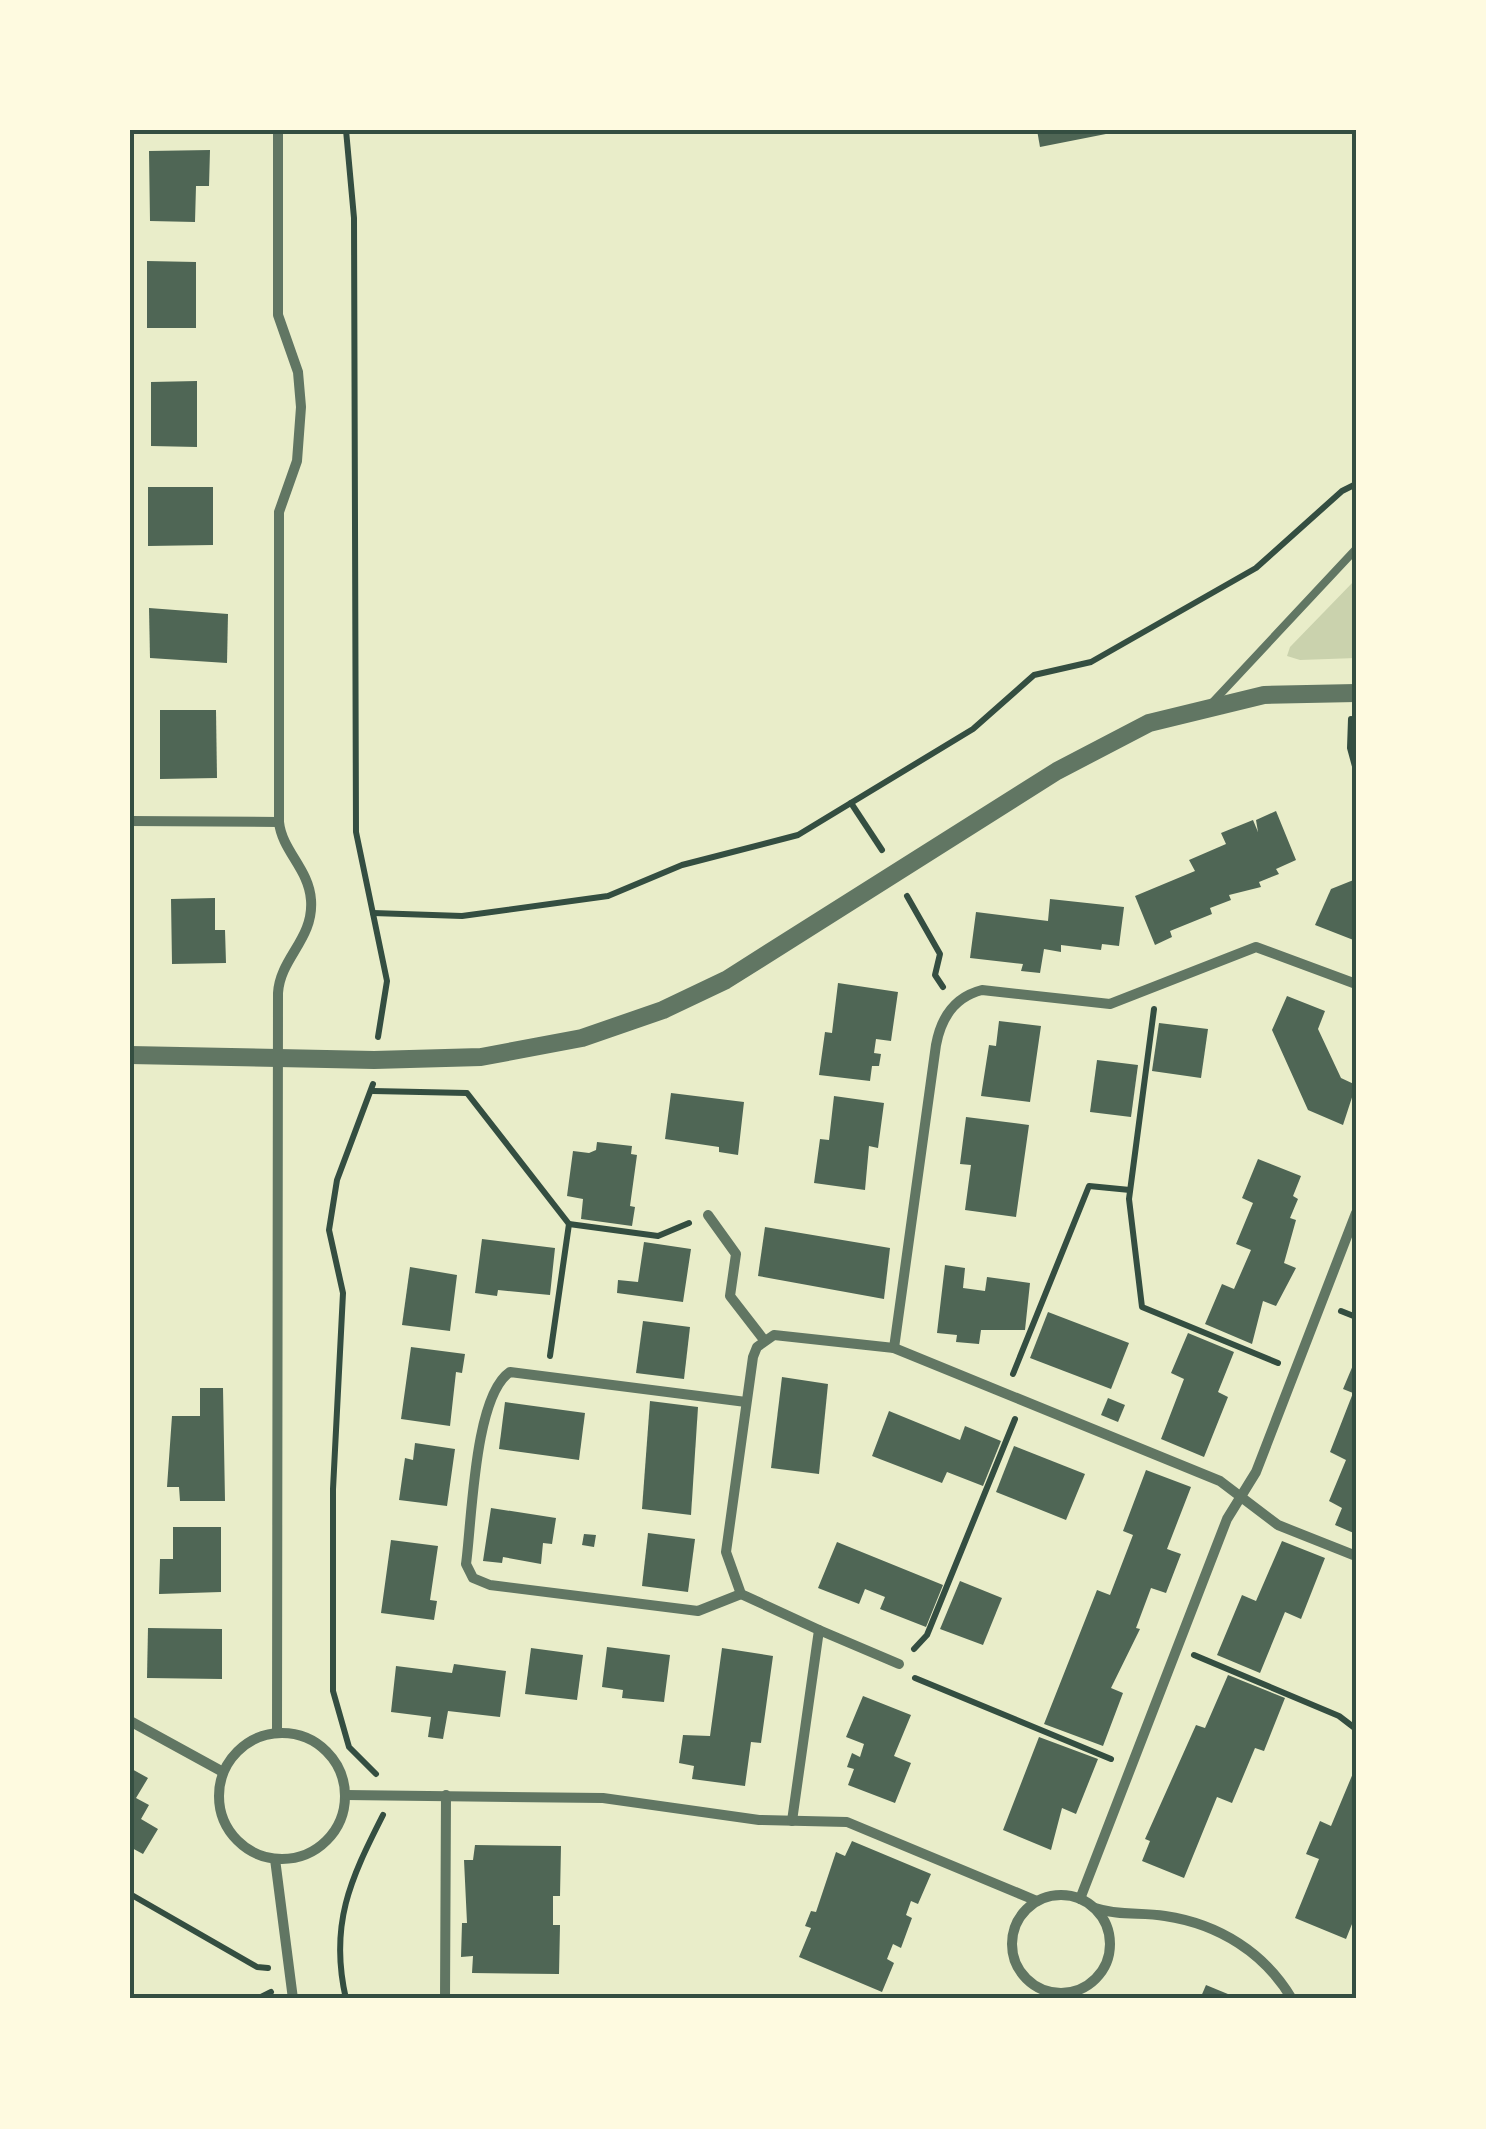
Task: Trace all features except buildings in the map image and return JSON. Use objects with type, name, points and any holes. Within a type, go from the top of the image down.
[{"type":"street","points":[[276,1733],[278,983],[306,936],[311,900],[305,875],[284,842],[279,822],[279,512],[298,460],[301,407],[298,372],[278,315],[278,130]]},
{"type":"street","points":[[130,1055],[374,1060],[481,1057],[533,1050],[663,1010],[726,980],[1057,771],[1149,724],[1209,707],[1281,694],[1354,693]]},
{"type":"street","points":[[130,821],[279,822]]},
{"type":"street","points":[[894,1348],[936,1044],[942,1022],[955,1004],[972,993],[993,990],[1098,1006],[1256,947],[1272,949],[1356,984]]},
{"type":"street","points":[[1080,1899],[1227,1519],[1256,1472],[1356,1213]]},
{"type":"street","points":[[708,1216],[736,1254],[730,1296],[764,1340]]},
{"type":"street","points":[[899,1664],[741,1594],[726,1552],[753,1357],[764,1340],[786,1334],[894,1348],[1220,1481],[1278,1525],[1356,1556]]},
{"type":"street","points":[[741,1594],[698,1611],[490,1585],[468,1572],[486,1409],[492,1392],[510,1372],[746,1402]]},
{"type":"street","points":[[792,1820],[819,1630]]},
{"type":"street","points":[[130,1721],[223,1772]]},
{"type":"street","points":[[276,1733],[305,1736],[321,1746],[343,1776],[346,1795],[343,1816],[332,1836],[307,1854],[276,1859],[239,1843],[226,1827],[220,1808],[223,1772],[235,1753],[250,1741],[276,1733]]},
{"type":"street","points":[[346,1795],[603,1798],[760,1820],[847,1822],[1037,1901]]},
{"type":"street","points":[[444,1999],[446,1795]]},
{"type":"street","points":[[276,1859],[294,1999]]},
{"type":"street","points":[[1095,1908],[1110,1937],[1110,1954],[1079,1995],[1044,1990],[1018,1968],[1012,1938],[1025,1910],[1052,1896],[1080,1899],[1095,1908],[1178,1919],[1240,1943],[1268,1962],[1292,1999]]},
{"type":"lane","points":[[1209,707],[1356,549]]},
{"type":"path","points":[[346,130],[354,218],[356,832],[387,980],[373,1091],[337,1180],[329,1230],[343,1292],[333,1489],[332,1691],[349,1747],[377,1775],[383,1814],[349,1882],[337,1960],[346,1999]]},
{"type":"path","points":[[373,913],[462,916],[608,896],[682,865],[798,835],[974,729],[1034,675],[1091,662],[1256,568],[1342,490],[1356,484]]},
{"type":"path","points":[[1354,693],[1350,748],[1356,770]]},
{"type":"path","points":[[851,803],[896,872],[940,954],[935,974],[955,1004]]},
{"type":"path","points":[[1147,989],[1154,1007],[1130,1190],[1142,1307],[1296,1370]]},
{"type":"path","points":[[373,1091],[467,1093],[569,1224],[658,1236],[708,1216]]},
{"type":"path","points":[[1006,1394],[1089,1186],[1130,1190]]},
{"type":"path","points":[[547,1375],[569,1224]]},
{"type":"path","points":[[1023,1401],[928,1635],[899,1664],[920,1684],[1130,1767]]},
{"type":"path","points":[[1177,1648],[1339,1716],[1356,1729]]},
{"type":"path","points":[[130,1894],[257,1966],[289,1970]]},
{"type":"green space","points":[[1356,579],[1356,658],[1300,660],[1287,656],[1290,647]]}]
